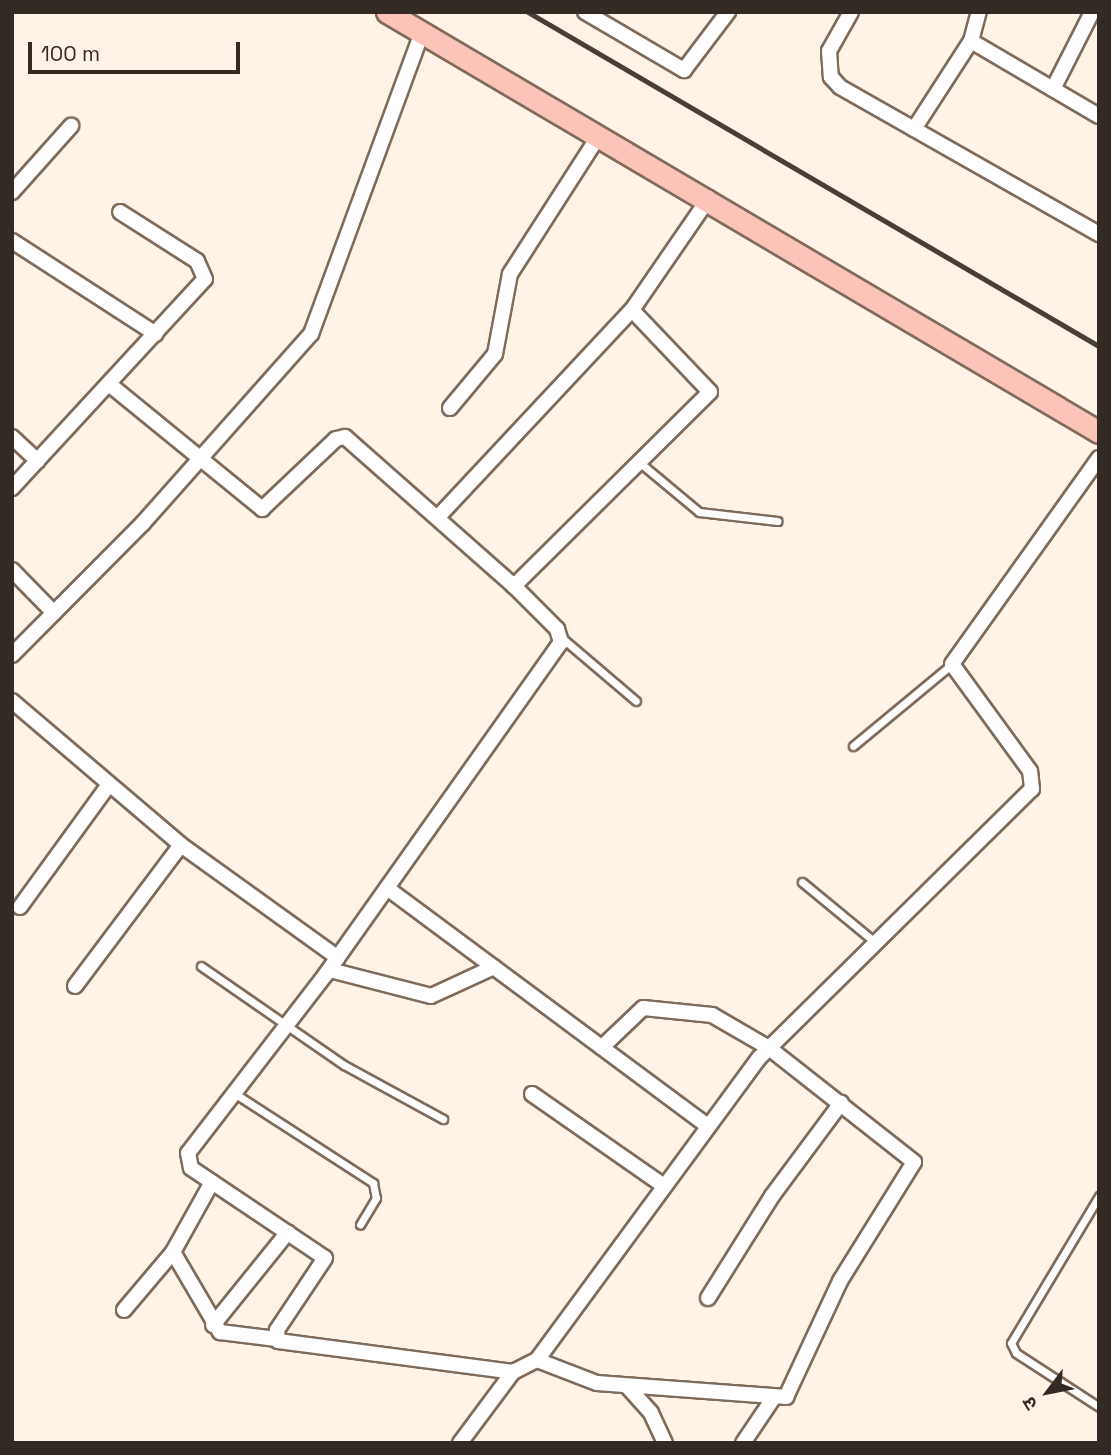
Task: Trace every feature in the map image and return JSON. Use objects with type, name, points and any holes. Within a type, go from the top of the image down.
[{"type":"main road","points":[[387,12],[709,198],[1099,432]]},
{"type":"street","points":[[585,12],[684,70],[728,12]]},
{"type":"street","points":[[851,12],[829,51],[831,77],[914,129],[1099,234]]},
{"type":"street","points":[[914,129],[971,41],[979,12]]},
{"type":"street","points":[[1054,89],[1092,12]]},
{"type":"street","points":[[12,655],[200,460],[321,318],[422,33]]},
{"type":"street","points":[[971,41],[1099,116]]},
{"type":"street","points":[[12,192],[71,126]]},
{"type":"street","points":[[450,408],[495,354],[510,274],[600,134]]},
{"type":"street","points":[[438,517],[632,310],[709,198]]},
{"type":"street","points":[[12,488],[202,284],[206,271],[120,212]]},
{"type":"street","points":[[12,241],[156,334]]},
{"type":"street","points":[[514,586],[710,388],[632,310]]},
{"type":"street","points":[[109,384],[252,504],[267,508],[335,439],[345,437],[514,586],[562,637],[334,964],[187,1157],[212,1182],[326,1261],[277,1339]]},
{"type":"street","points":[[12,437],[38,461]]},
{"type":"street","points":[[460,1443],[513,1372],[537,1360],[708,1126],[769,1048],[879,946],[1032,789],[1030,771],[952,664],[1099,458]]},
{"type":"street","points":[[12,570],[54,613]]},
{"type":"street","points":[[15,710],[181,845],[334,964],[431,996],[494,967]]},
{"type":"street","points":[[20,907],[108,786]]},
{"type":"street","points":[[75,986],[181,845]]},
{"type":"street","points":[[387,888],[708,1126]]},
{"type":"street","points":[[537,1360],[578,1380],[772,1400],[790,1393],[840,1281],[914,1166],[910,1156],[769,1048],[712,1015],[653,1008],[629,1015],[602,1047]]},
{"type":"street","points":[[533,1094],[664,1186]]},
{"type":"street","points":[[708,1298],[772,1196],[841,1103]]},
{"type":"street","points":[[124,1310],[173,1252],[212,1182]]},
{"type":"street","points":[[213,1325],[288,1233]]},
{"type":"street","points":[[173,1252],[213,1325],[223,1334],[513,1372]]},
{"type":"street","points":[[627,1386],[652,1413],[665,1443]]},
{"type":"street","points":[[743,1443],[772,1400]]},
{"type":"lane","points":[[639,462],[699,512],[777,522]]},
{"type":"lane","points":[[562,637],[636,701]]},
{"type":"lane","points":[[853,746],[952,664]]},
{"type":"lane","points":[[802,882],[879,946]]},
{"type":"lane","points":[[201,966],[287,1026],[443,1119]]},
{"type":"lane","points":[[234,1093],[373,1183],[377,1193],[360,1225]]},
{"type":"lane","points":[[1099,1196],[1011,1343],[1016,1353],[1099,1406]]},
{"type":"railway","points":[[528,12],[1099,346]]}]
